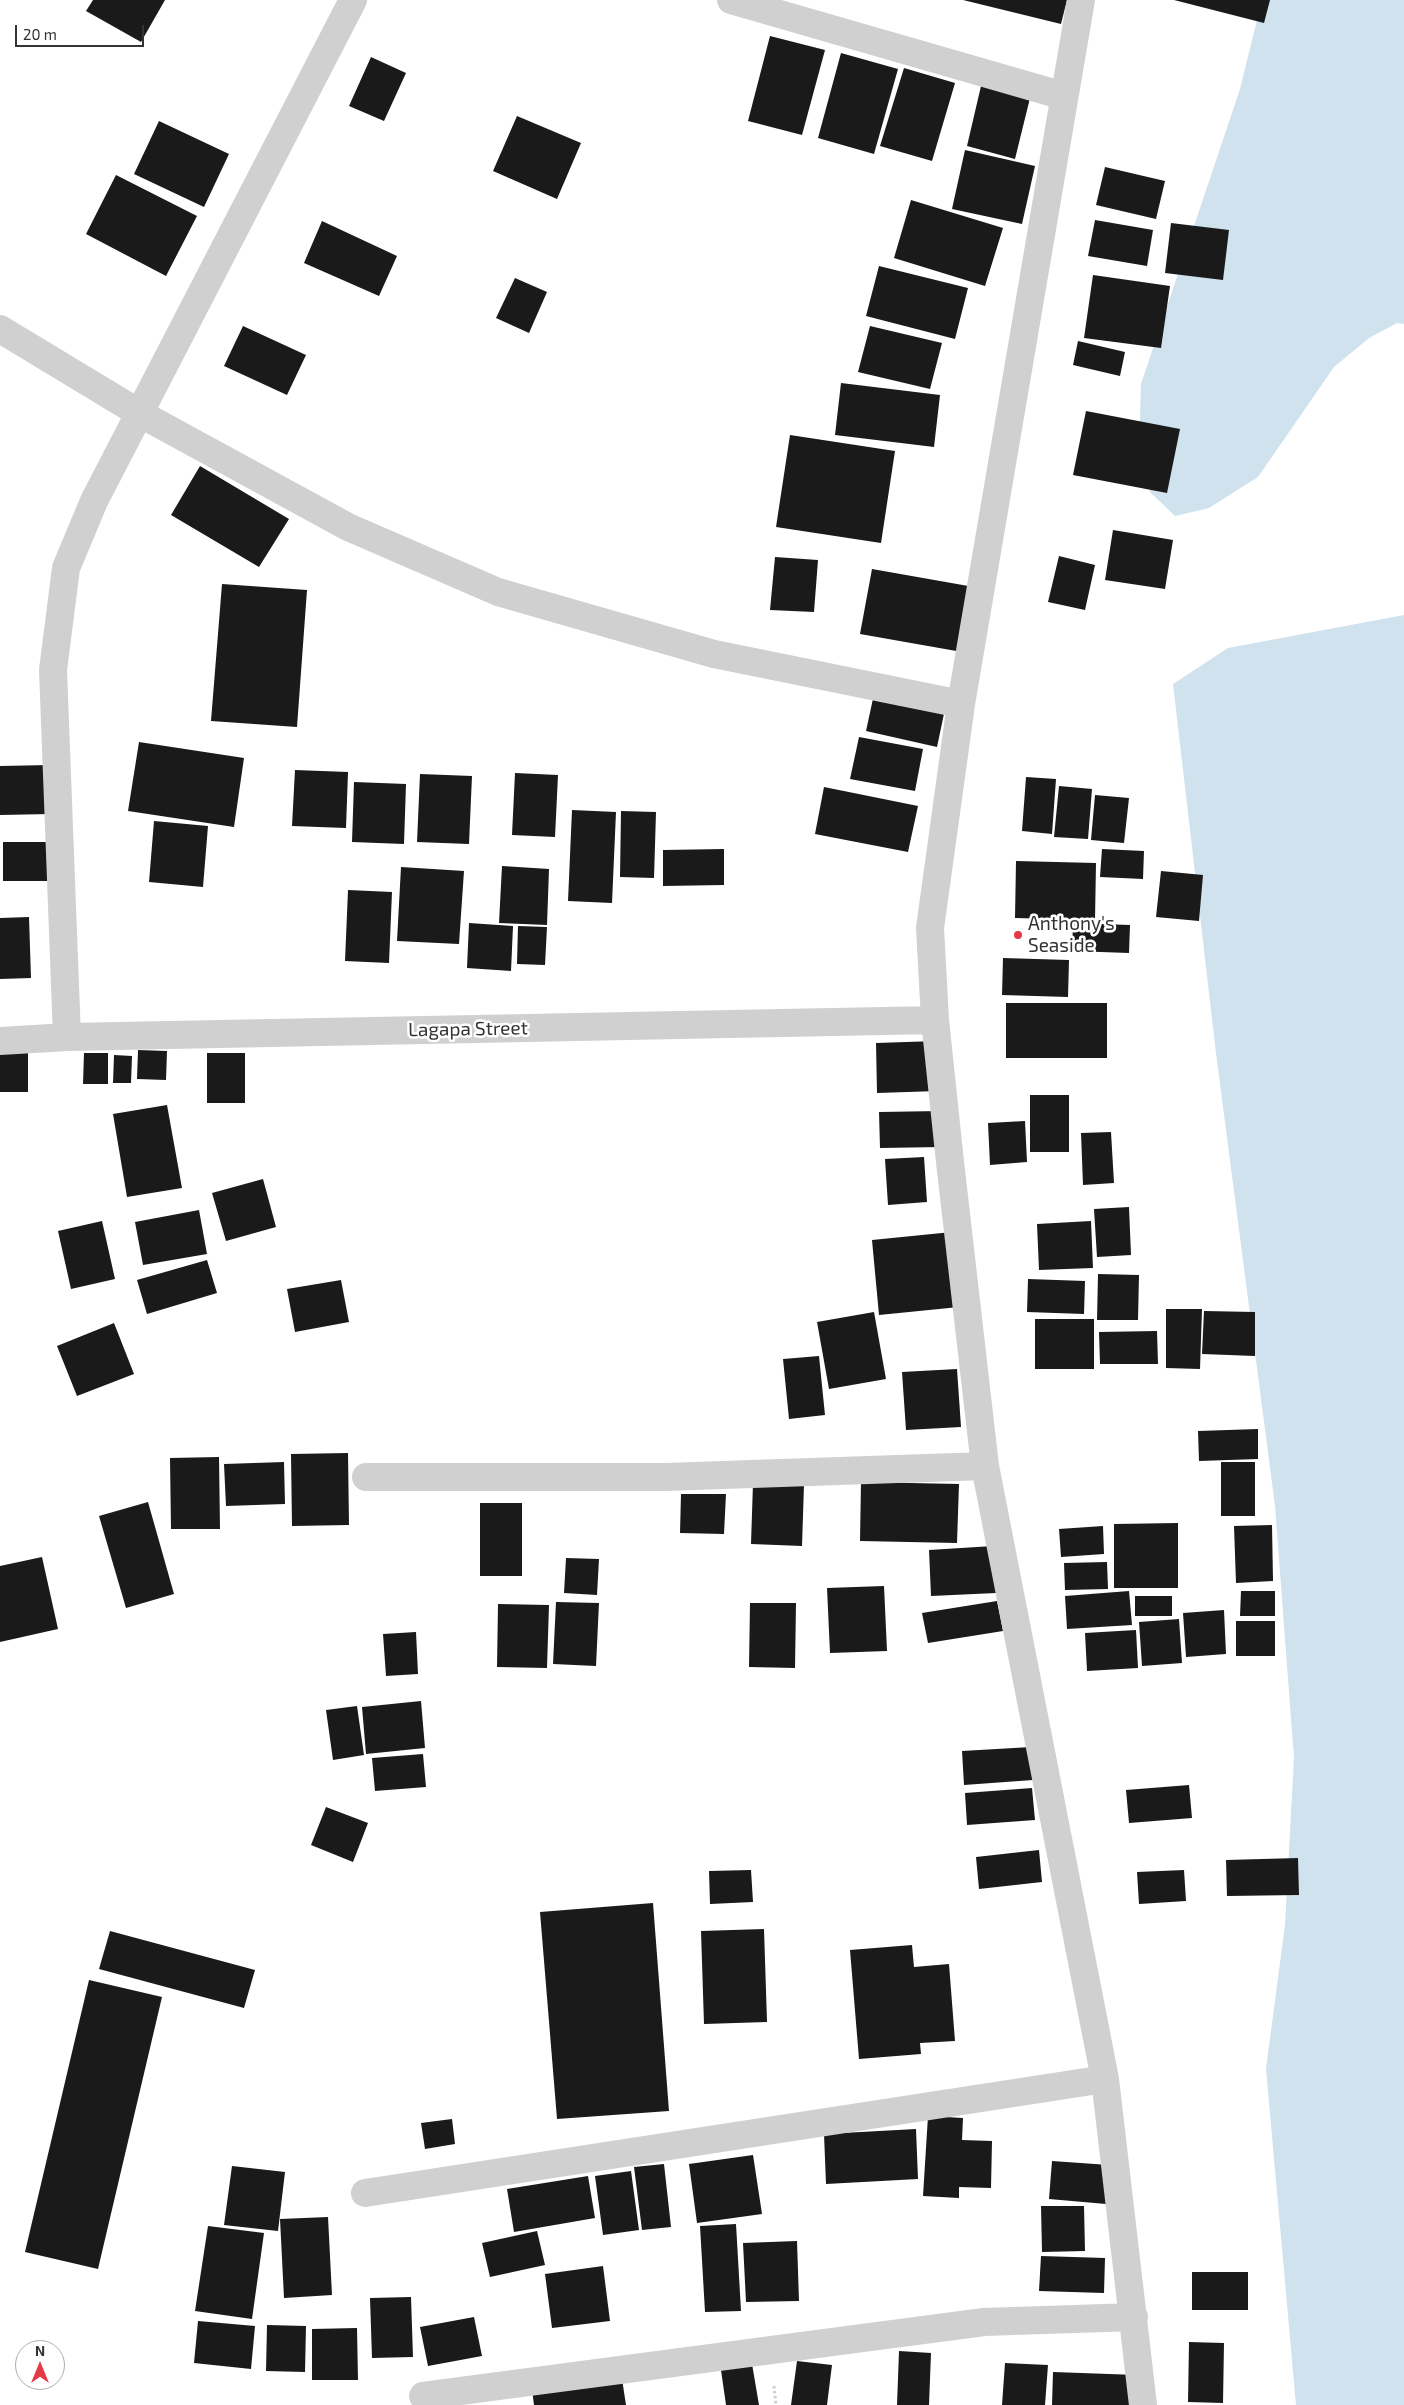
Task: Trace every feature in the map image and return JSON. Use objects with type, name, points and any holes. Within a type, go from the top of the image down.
[{"type":"street","points":[[67,1037],[53,670],[66,568],[94,501],[353,0]]},
{"type":"street","points":[[732,0],[1064,96]]},
{"type":"street","points":[[1082,0],[961,704],[930,928],[935,1020],[985,1466],[1105,2079],[1143,2405]]},
{"type":"street","points":[[0,330],[140,413],[348,528],[498,592],[714,654],[961,704]]},
{"type":"street","name":"Lagapa Street","points":[[0,1041],[67,1037],[935,1020]]},
{"type":"street","points":[[366,1477],[665,1477],[985,1466]]},
{"type":"street","points":[[365,2193],[1105,2079]]},
{"type":"street","points":[[423,2396],[975,2323],[1134,2317]]},
{"type":"water","points":[[1262,0],[1404,0],[1404,324],[1397,323],[1369,338],[1334,367],[1258,477],[1209,508],[1175,516],[1150,492],[1139,450],[1141,384],[1240,89]]},
{"type":"water","points":[[1404,615],[1404,2405],[1296,2405],[1266,2069],[1285,1925],[1294,1758],[1275,1506],[1216,1053],[1173,684],[1228,648]]},
{"type":"building","points":[[93,0],[165,0],[141,42],[86,11]]},
{"type":"building","points":[[963,0],[1067,0],[1061,24]]},
{"type":"building","points":[[1174,0],[1270,0],[1264,23]]},
{"type":"building","points":[[770,36],[825,50],[802,135],[748,121]]},
{"type":"building","points":[[841,53],[898,69],[874,154],[818,138]]},
{"type":"building","points":[[371,57],[406,73],[384,121],[349,106]]},
{"type":"building","points":[[904,68],[955,83],[932,161],[880,146]]},
{"type":"building","points":[[981,86],[1030,98],[1015,159],[967,146]]},
{"type":"building","points":[[517,116],[581,143],[557,199],[493,171]]},
{"type":"building","points":[[159,121],[229,154],[204,207],[134,174]]},
{"type":"building","points":[[965,150],[1035,166],[1022,224],[952,209]]},
{"type":"building","points":[[1105,167],[1165,181],[1156,219],[1096,205]]},
{"type":"building","points":[[116,175],[197,216],[166,276],[86,234]]},
{"type":"building","points":[[911,200],[1003,228],[985,286],[894,258]]},
{"type":"building","points":[[1095,220],[1153,230],[1147,266],[1088,256]]},
{"type":"building","points":[[322,221],[397,256],[379,296],[304,263]]},
{"type":"building","points":[[1171,223],[1229,230],[1223,280],[1165,273]]},
{"type":"building","points":[[879,266],[968,288],[955,339],[866,316]]},
{"type":"building","points":[[1093,275],[1170,286],[1161,348],[1084,338]]},
{"type":"building","points":[[515,278],[547,292],[529,333],[496,318]]},
{"type":"building","points":[[243,326],[306,355],[287,395],[224,366]]},
{"type":"building","points":[[870,326],[942,343],[930,389],[858,372]]},
{"type":"building","points":[[1078,341],[1125,352],[1120,376],[1073,365]]},
{"type":"building","points":[[841,383],[940,395],[934,447],[835,435]]},
{"type":"building","points":[[1086,411],[1180,429],[1167,493],[1073,475]]},
{"type":"building","points":[[790,435],[895,451],[881,543],[776,527]]},
{"type":"building","points":[[200,466],[289,519],[259,567],[171,515]]},
{"type":"building","points":[[1113,530],[1173,540],[1165,589],[1105,580]]},
{"type":"building","points":[[1059,556],[1095,565],[1085,610],[1048,602]]},
{"type":"building","points":[[775,557],[818,560],[814,612],[770,610]]},
{"type":"building","points":[[872,569],[974,587],[962,652],[860,634]]},
{"type":"building","points":[[222,584],[307,590],[297,727],[211,721]]},
{"type":"building","points":[[874,694],[945,709],[937,747],[866,731]]},
{"type":"building","points":[[859,737],[923,749],[915,791],[850,779]]},
{"type":"building","points":[[139,742],[244,758],[234,827],[128,811]]},
{"type":"building","points":[[50,765],[51,814],[0,815],[0,766]]},
{"type":"building","points":[[295,770],[348,772],[346,828],[292,826]]},
{"type":"building","points":[[515,773],[558,775],[555,837],[512,835]]},
{"type":"building","points":[[420,774],[472,776],[469,844],[417,842]]},
{"type":"building","points":[[1026,777],[1056,779],[1052,834],[1022,831]]},
{"type":"building","points":[[354,782],[406,784],[404,844],[352,842]]},
{"type":"building","points":[[1059,786],[1092,789],[1088,839],[1054,837]]},
{"type":"building","points":[[824,787],[918,806],[908,852],[815,834]]},
{"type":"building","points":[[1095,795],[1129,798],[1124,843],[1091,840]]},
{"type":"building","points":[[572,810],[616,812],[612,903],[568,901]]},
{"type":"building","points":[[621,811],[656,812],[654,878],[620,877]]},
{"type":"building","points":[[154,821],[208,826],[203,887],[149,882]]},
{"type":"building","points":[[3,842],[52,842],[52,881],[3,881]]},
{"type":"building","points":[[724,849],[724,885],[663,886],[663,850]]},
{"type":"building","points":[[1102,849],[1144,851],[1143,879],[1100,877]]},
{"type":"building","points":[[1016,861],[1096,863],[1095,920],[1015,918]]},
{"type":"building","points":[[502,866],[549,869],[547,925],[499,923]]},
{"type":"building","points":[[401,867],[464,871],[459,944],[397,941]]},
{"type":"building","points":[[1161,871],[1203,875],[1199,921],[1156,917]]},
{"type":"building","points":[[348,890],[392,892],[389,963],[345,961]]},
{"type":"building","points":[[29,917],[31,978],[0,979],[0,918]]},
{"type":"building","points":[[469,923],[513,926],[511,971],[467,968]]},
{"type":"building","points":[[1073,923],[1130,925],[1129,953],[1072,951]]},
{"type":"building","points":[[518,926],[547,927],[545,965],[517,964]]},
{"type":"building","points":[[1003,958],[1069,960],[1068,997],[1002,995]]},
{"type":"building","points":[[1006,1003],[1107,1003],[1107,1058],[1006,1058]]},
{"type":"building","points":[[937,1041],[938,1091],[877,1093],[876,1043]]},
{"type":"building","points":[[0,1050],[28,1050],[28,1092],[0,1092]]},
{"type":"building","points":[[138,1050],[167,1051],[166,1080],[137,1079]]},
{"type":"building","points":[[84,1053],[108,1053],[108,1084],[83,1084]]},
{"type":"building","points":[[207,1053],[245,1053],[245,1103],[207,1103]]},
{"type":"building","points":[[114,1055],[132,1056],[131,1083],[113,1083]]},
{"type":"building","points":[[1030,1095],[1069,1095],[1069,1152],[1030,1152]]},
{"type":"building","points":[[167,1105],[182,1188],[127,1197],[113,1114]]},
{"type":"building","points":[[941,1111],[942,1147],[880,1148],[879,1112]]},
{"type":"building","points":[[1025,1121],[1027,1162],[990,1165],[988,1123]]},
{"type":"building","points":[[1111,1132],[1114,1183],[1083,1185],[1081,1133]]},
{"type":"building","points":[[924,1157],[927,1202],[888,1205],[885,1159]]},
{"type":"building","points":[[263,1179],[276,1227],[226,1241],[212,1193]]},
{"type":"building","points":[[1129,1207],[1131,1255],[1097,1257],[1094,1209]]},
{"type":"building","points":[[199,1210],[207,1254],[143,1265],[135,1222]]},
{"type":"building","points":[[102,1221],[115,1279],[71,1289],[58,1231]]},
{"type":"building","points":[[1091,1221],[1093,1268],[1039,1270],[1037,1224]]},
{"type":"building","points":[[952,1232],[959,1307],[879,1315],[872,1240]]},
{"type":"building","points":[[207,1260],[217,1293],[147,1314],[137,1280]]},
{"type":"building","points":[[1098,1274],[1139,1275],[1138,1320],[1097,1320]]},
{"type":"building","points":[[1028,1279],[1085,1281],[1084,1314],[1027,1312]]},
{"type":"building","points":[[341,1280],[349,1322],[295,1332],[287,1289]]},
{"type":"building","points":[[1166,1309],[1202,1309],[1200,1369],[1166,1368]]},
{"type":"building","points":[[1204,1311],[1255,1312],[1255,1356],[1202,1354]]},
{"type":"building","points":[[874,1312],[886,1379],[829,1389],[817,1322]]},
{"type":"building","points":[[1035,1319],[1094,1319],[1094,1369],[1035,1369]]},
{"type":"building","points":[[114,1323],[134,1374],[77,1396],[57,1346]]},
{"type":"building","points":[[1157,1331],[1158,1364],[1100,1364],[1099,1332]]},
{"type":"building","points":[[819,1356],[825,1415],[789,1419],[783,1359]]},
{"type":"building","points":[[957,1369],[961,1427],[906,1430],[902,1372]]},
{"type":"building","points":[[1258,1429],[1258,1459],[1199,1461],[1198,1431]]},
{"type":"building","points":[[348,1453],[349,1525],[292,1526],[291,1454]]},
{"type":"building","points":[[219,1457],[220,1529],[171,1529],[170,1458]]},
{"type":"building","points":[[284,1462],[285,1504],[226,1506],[224,1464]]},
{"type":"building","points":[[1221,1462],[1255,1462],[1255,1516],[1221,1516]]},
{"type":"building","points":[[861,1482],[959,1484],[957,1543],[860,1541]]},
{"type":"building","points":[[753,1483],[804,1485],[802,1546],[751,1544]]},
{"type":"building","points":[[681,1494],[726,1494],[724,1534],[680,1533]]},
{"type":"building","points":[[148,1502],[174,1594],[126,1608],[99,1516]]},
{"type":"building","points":[[480,1503],[522,1503],[522,1576],[480,1576]]},
{"type":"building","points":[[1178,1523],[1178,1588],[1114,1588],[1114,1524]]},
{"type":"building","points":[[1272,1525],[1273,1581],[1236,1583],[1234,1526]]},
{"type":"building","points":[[1103,1526],[1104,1554],[1061,1557],[1059,1529]]},
{"type":"building","points":[[993,1546],[996,1593],[931,1596],[929,1550]]},
{"type":"building","points":[[42,1557],[58,1629],[0,1642],[0,1566]]},
{"type":"building","points":[[566,1558],[599,1559],[597,1595],[564,1593]]},
{"type":"building","points":[[1107,1562],[1108,1589],[1065,1590],[1064,1563]]},
{"type":"building","points":[[884,1586],[887,1651],[830,1653],[827,1588]]},
{"type":"building","points":[[1129,1591],[1132,1625],[1067,1629],[1065,1596]]},
{"type":"building","points":[[1241,1591],[1275,1591],[1275,1616],[1240,1616]]},
{"type":"building","points":[[1135,1596],[1172,1596],[1172,1616],[1135,1616]]},
{"type":"building","points":[[997,1601],[1003,1631],[928,1643],[922,1613]]},
{"type":"building","points":[[556,1602],[599,1603],[596,1666],[553,1664]]},
{"type":"building","points":[[750,1603],[796,1603],[795,1668],[749,1667]]},
{"type":"building","points":[[498,1604],[549,1605],[547,1668],[497,1667]]},
{"type":"building","points":[[1224,1610],[1226,1654],[1186,1657],[1183,1613]]},
{"type":"building","points":[[1179,1619],[1182,1663],[1142,1666],[1139,1622]]},
{"type":"building","points":[[1236,1621],[1275,1621],[1275,1656],[1236,1656]]},
{"type":"building","points":[[1136,1630],[1138,1668],[1087,1671],[1085,1633]]},
{"type":"building","points":[[416,1632],[418,1674],[386,1676],[383,1634]]},
{"type":"building","points":[[421,1701],[425,1748],[366,1754],[362,1707]]},
{"type":"building","points":[[357,1706],[364,1755],[333,1760],[326,1710]]},
{"type":"building","points":[[1031,1747],[1033,1780],[964,1785],[962,1751]]},
{"type":"building","points":[[423,1754],[426,1787],[375,1791],[372,1758]]},
{"type":"building","points":[[1189,1785],[1192,1818],[1129,1823],[1126,1790]]},
{"type":"building","points":[[1032,1788],[1035,1820],[967,1825],[965,1793]]},
{"type":"building","points":[[326,1807],[368,1823],[353,1862],[311,1845]]},
{"type":"building","points":[[1039,1850],[1042,1882],[979,1889],[976,1857]]},
{"type":"building","points":[[1298,1858],[1299,1895],[1227,1896],[1226,1860]]},
{"type":"building","points":[[751,1870],[753,1902],[710,1904],[709,1871]]},
{"type":"building","points":[[1184,1870],[1186,1901],[1139,1904],[1137,1872]]},
{"type":"building","points":[[653,1903],[669,2111],[557,2119],[540,1912]]},
{"type":"building","points":[[764,1929],[767,2022],[704,2024],[701,1931]]},
{"type":"building","points":[[110,1931],[255,1970],[244,2008],[99,1969]]},
{"type":"building","points":[[912,1945],[914,1967],[949,1964],[955,2041],[920,2043],[921,2054],[859,2059],[850,1950]]},
{"type":"building","points":[[89,1980],[162,1997],[98,2269],[25,2252]]},
{"type":"building","points":[[928,2116],[963,2118],[962,2140],[992,2141],[991,2188],[959,2187],[959,2198],[923,2196]]},
{"type":"building","points":[[452,2119],[455,2144],[425,2149],[421,2123]]},
{"type":"building","points":[[916,2129],[918,2179],[826,2184],[824,2134]]},
{"type":"building","points":[[753,2155],[762,2214],[697,2223],[689,2164]]},
{"type":"building","points":[[1052,2161],[1109,2165],[1106,2204],[1049,2199]]},
{"type":"building","points":[[664,2164],[671,2227],[642,2230],[634,2167]]},
{"type":"building","points":[[232,2166],[285,2172],[278,2231],[224,2225]]},
{"type":"building","points":[[631,2171],[639,2230],[603,2235],[595,2176]]},
{"type":"building","points":[[588,2176],[595,2218],[514,2232],[507,2189]]},
{"type":"building","points":[[1041,2206],[1084,2206],[1085,2251],[1042,2252]]},
{"type":"building","points":[[328,2217],[332,2295],[284,2298],[280,2219]]},
{"type":"building","points":[[736,2224],[741,2311],[705,2312],[700,2226]]},
{"type":"building","points":[[208,2226],[264,2233],[252,2319],[195,2311]]},
{"type":"building","points":[[537,2231],[545,2265],[490,2277],[482,2243]]},
{"type":"building","points":[[797,2241],[799,2301],[746,2302],[743,2243]]},
{"type":"building","points":[[1041,2256],[1105,2258],[1104,2293],[1039,2291]]},
{"type":"building","points":[[603,2266],[610,2321],[552,2328],[545,2274]]},
{"type":"building","points":[[1192,2272],[1248,2272],[1248,2310],[1192,2310]]},
{"type":"building","points":[[411,2297],[413,2357],[372,2358],[370,2298]]},
{"type":"building","points":[[474,2317],[482,2356],[428,2366],[420,2327]]},
{"type":"building","points":[[198,2321],[255,2326],[251,2369],[194,2363]]},
{"type":"building","points":[[267,2325],[306,2326],[305,2372],[266,2371]]},
{"type":"building","points":[[357,2328],[358,2380],[312,2380],[312,2329]]},
{"type":"building","points":[[1189,2342],[1224,2343],[1223,2403],[1188,2402]]},
{"type":"building","points":[[899,2351],[931,2353],[929,2405],[897,2405]]},
{"type":"building","points":[[751,2358],[759,2405],[726,2405],[720,2363]]},
{"type":"building","points":[[797,2361],[832,2365],[827,2405],[791,2405]]},
{"type":"building","points":[[1005,2363],[1048,2365],[1045,2405],[1002,2405]]},
{"type":"building","points":[[1053,2372],[1137,2375],[1136,2405],[1052,2405]]},
{"type":"building","points":[[622,2379],[626,2405],[534,2405],[532,2390]]},
{"type":"place","name":"Anthony's Seaside","points":[[1018,935]]}]
